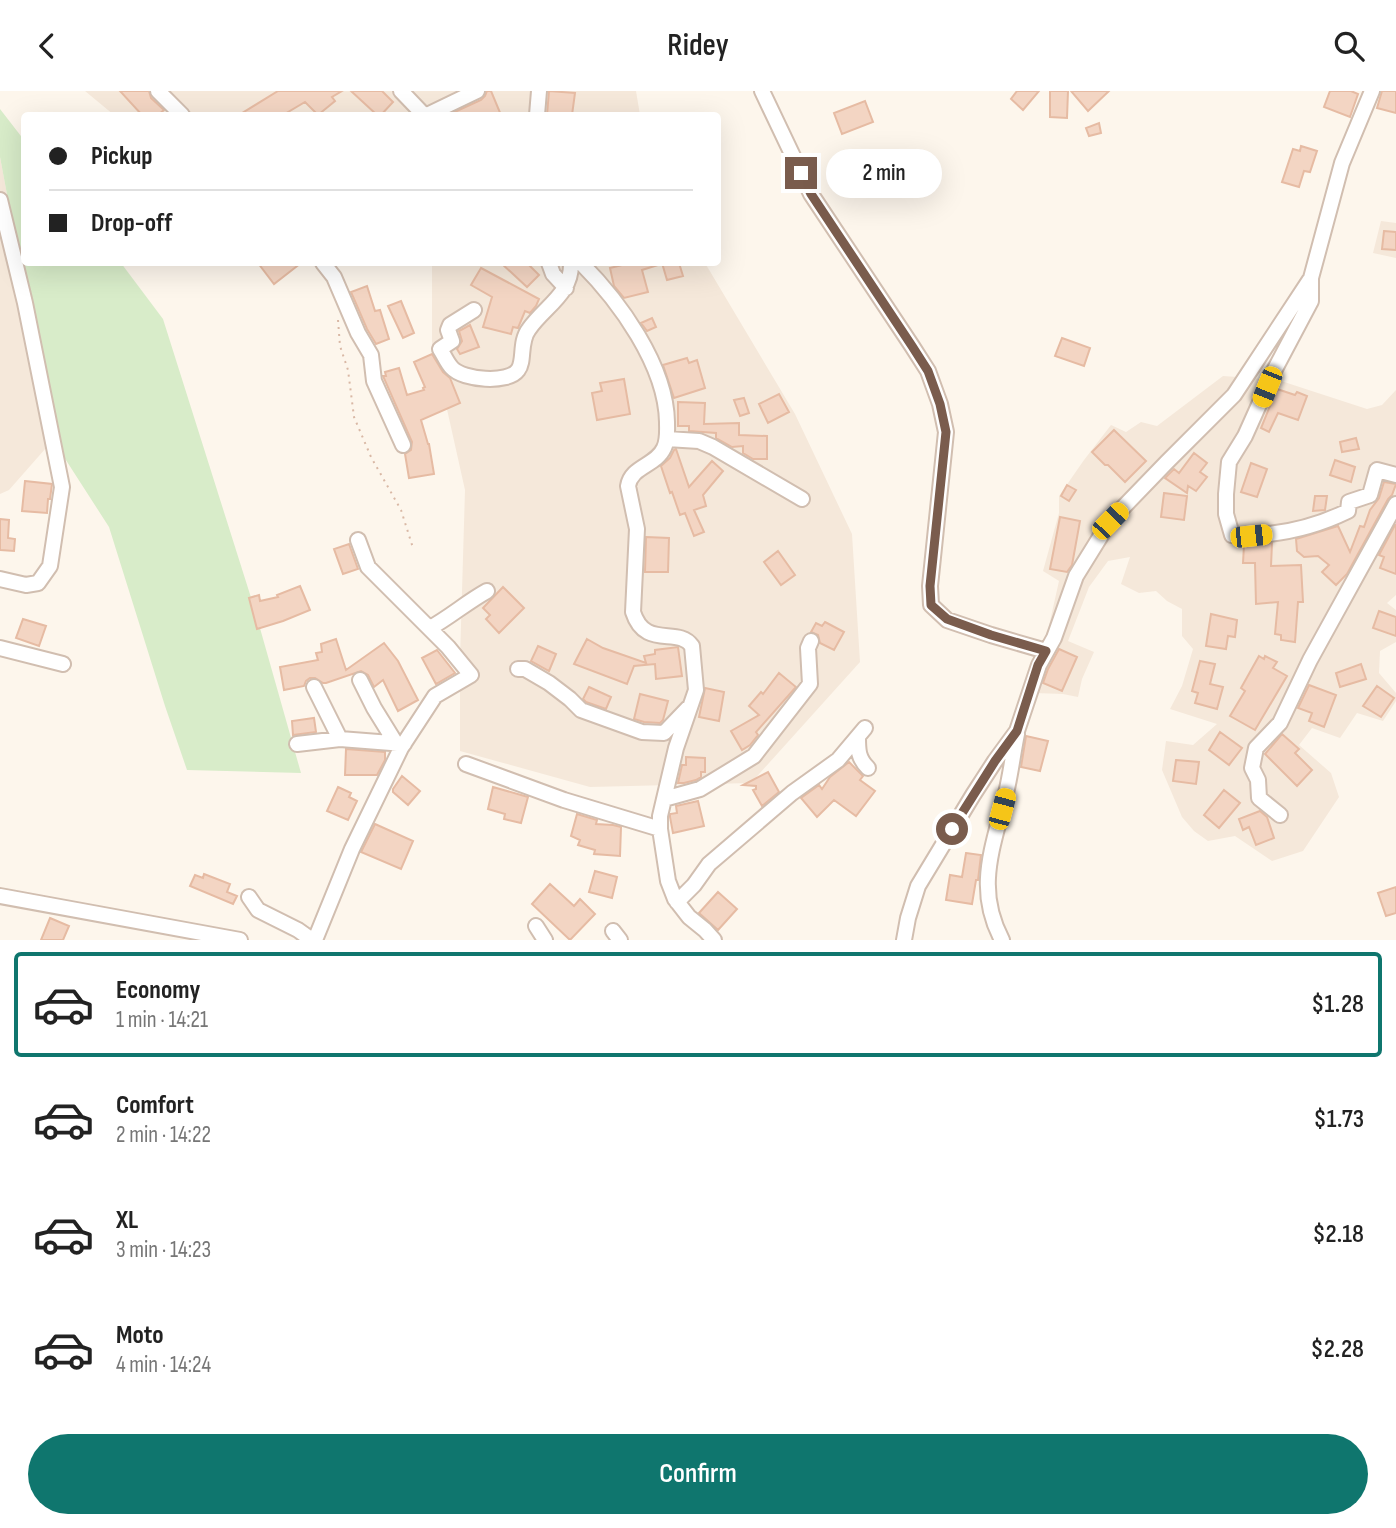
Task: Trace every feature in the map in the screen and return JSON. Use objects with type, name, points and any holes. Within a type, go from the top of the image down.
[{"type":"street","points":[[158,91],[179,112]]},
{"type":"street","points":[[401,91],[422,112]]},
{"type":"street","points":[[432,112],[477,91]]},
{"type":"street","points":[[537,112],[539,91]]},
{"type":"street","points":[[762,91],[811,194],[928,371],[940,404],[946,432],[930,586],[931,605],[947,619],[1046,651]]},
{"type":"street","points":[[1372,91],[1342,163],[1311,278],[1311,301],[1275,369],[1245,436],[1229,462],[1226,514],[1232,535],[1251,536],[1294,531],[1327,521],[1348,511],[1349,502],[1370,495],[1377,470],[1396,475]]},
{"type":"street","points":[[0,200],[25,303],[62,487],[50,566],[44,575],[38,583],[26,585],[0,579]]},
{"type":"street","points":[[325,266],[334,277],[358,333],[371,355],[374,381],[403,445]]},
{"type":"street","points":[[550,266],[553,274],[566,288]]},
{"type":"street","points":[[474,310],[450,325],[447,330],[452,341],[440,349],[452,368],[462,375],[513,375],[521,365],[524,335],[566,288],[572,274],[571,266]]},
{"type":"street","points":[[584,266],[599,281],[633,328],[649,355],[663,389],[667,417],[664,450],[629,479],[629,493],[637,529],[633,612],[638,624],[646,631],[682,638],[692,646],[696,690],[676,748],[660,816],[660,829],[668,881],[677,902],[689,917],[715,940]]},
{"type":"street","points":[[1002,940],[995,927],[987,888],[992,848],[1007,790],[1017,731],[1038,665],[1054,638],[1076,576],[1110,521],[1234,395],[1311,278]]},
{"type":"street","points":[[667,439],[706,444],[802,499]]},
{"type":"street","points":[[1280,815],[1259,798],[1258,780],[1252,768],[1256,748],[1280,723],[1310,660],[1396,504]]},
{"type":"street","points":[[249,897],[258,910],[314,940],[399,743],[435,696],[471,675],[430,628],[368,568],[358,540]]},
{"type":"street","points":[[430,628],[487,591]]},
{"type":"street","points":[[664,799],[700,789],[754,756],[812,681],[808,648],[811,641]]},
{"type":"street","points":[[0,648],[62,664]]},
{"type":"street","points":[[518,669],[525,669],[549,683],[581,710],[642,732],[664,733],[690,706]]},
{"type":"street","points":[[360,680],[374,708],[399,743]]},
{"type":"street","points":[[314,687],[340,739]]},
{"type":"street","points":[[904,940],[918,886],[973,795],[1017,731]]},
{"type":"street","points":[[677,902],[709,864],[792,793],[838,760],[862,733],[858,754],[868,768]]},
{"type":"street","points":[[297,744],[340,739],[399,743]]},
{"type":"street","points":[[466,764],[564,800],[660,829]]},
{"type":"street","points":[[0,896],[240,940]]},
{"type":"street","points":[[537,926],[545,940]]},
{"type":"path","points":[[337,319],[340,346],[348,370],[354,417],[371,457],[401,510],[413,548]]},
{"type":"shaded area","points":[[85,91],[636,91],[640,112],[110,112]]},
{"type":"shaded area","points":[[0,157],[53,440],[9,490],[0,494]]},
{"type":"shaded area","points":[[1381,221],[1396,223],[1396,258],[1373,253]]},
{"type":"shaded area","points":[[432,266],[707,266],[795,414],[852,534],[860,662],[751,783],[590,787],[460,751],[465,490],[432,342]]},
{"type":"shaded area","points":[[1223,376],[1278,380],[1367,409],[1382,405],[1396,390],[1396,595],[1387,603],[1396,610],[1396,642],[1380,651],[1379,673],[1396,693],[1396,701],[1383,721],[1357,713],[1340,738],[1312,728],[1299,745],[1331,773],[1339,797],[1303,851],[1272,861],[1235,836],[1208,841],[1194,831],[1182,817],[1162,770],[1166,741],[1193,745],[1217,724],[1170,709],[1182,686],[1193,649],[1182,636],[1182,609],[1156,591],[1139,593],[1121,584],[1130,557],[1108,561],[1089,587],[1068,641],[1094,652],[1082,679],[1078,697],[1034,693],[1059,581],[1043,571],[1059,513],[1059,496],[1111,425],[1126,432],[1141,422],[1157,426]]},
{"type":"green space","points":[[0,109],[21,136],[21,266],[123,266],[163,319],[254,607],[301,773],[187,770],[109,527],[53,440],[0,157]]},
{"type":"building","points":[[120,91],[149,91],[151,98],[164,110],[139,112]]},
{"type":"building","points":[[278,91],[342,91],[332,97],[335,101],[322,112],[315,112],[305,102],[288,112],[244,112]]},
{"type":"building","points":[[351,91],[382,91],[393,102],[384,112],[374,112]]},
{"type":"building","points":[[487,91],[491,91],[500,112],[455,112],[481,100]]},
{"type":"building","points":[[549,91],[575,93],[572,112],[547,112]]},
{"type":"building","points":[[1017,91],[1039,91],[1023,110],[1011,99]]},
{"type":"building","points":[[1050,91],[1068,91],[1067,118],[1050,117]]},
{"type":"building","points":[[1071,91],[1109,91],[1088,111]]},
{"type":"building","points":[[1330,91],[1351,91],[1358,94],[1350,117],[1324,107]]},
{"type":"building","points":[[1382,91],[1396,91],[1396,113],[1377,108]]},
{"type":"building","points":[[865,101],[873,122],[842,134],[834,113]]},
{"type":"building","points":[[1099,123],[1101,133],[1089,136],[1086,128]]},
{"type":"building","points":[[1301,146],[1317,151],[1310,172],[1304,171],[1299,187],[1282,182],[1293,149],[1300,151]]},
{"type":"building","points":[[1384,231],[1396,232],[1396,250],[1382,249]]},
{"type":"building","points":[[260,266],[297,266],[274,284]]},
{"type":"building","points":[[504,266],[530,266],[539,275],[527,287]]},
{"type":"building","points":[[655,266],[642,270],[648,292],[624,298],[614,286],[610,268]]},
{"type":"building","points":[[663,266],[680,266],[683,276],[667,280]]},
{"type":"building","points":[[481,268],[539,299],[530,313],[525,311],[518,328],[513,327],[511,334],[483,327],[492,297],[471,285]]},
{"type":"building","points":[[367,286],[375,311],[380,310],[389,339],[376,344],[351,292]]},
{"type":"building","points":[[401,301],[414,333],[403,338],[388,306]]},
{"type":"building","points":[[652,318],[656,327],[647,331],[641,323]]},
{"type":"building","points":[[470,325],[479,347],[460,354],[457,349],[462,341],[459,331]]},
{"type":"building","points":[[1062,338],[1090,348],[1084,366],[1055,356]]},
{"type":"building","points":[[432,354],[450,378],[460,403],[421,420],[429,444],[434,474],[409,478],[405,454],[411,450],[412,442],[383,376],[386,376],[385,372],[399,368],[407,395],[424,390],[414,362]]},
{"type":"building","points":[[687,358],[689,363],[697,360],[705,388],[674,398],[663,365]]},
{"type":"building","points":[[624,379],[630,414],[597,420],[592,393],[602,391],[600,383]]},
{"type":"building","points":[[1277,389],[1307,396],[1298,420],[1278,413],[1269,432],[1261,428]]},
{"type":"building","points":[[779,394],[789,412],[768,423],[759,404]]},
{"type":"building","points":[[744,398],[749,413],[740,416],[734,400]]},
{"type":"building","points":[[678,402],[705,403],[704,424],[739,423],[739,435],[767,436],[767,459],[753,459],[743,453],[743,446],[732,447],[716,438],[716,433],[689,431],[689,426],[678,426]]},
{"type":"building","points":[[1114,430],[1146,461],[1125,482],[1092,452]]},
{"type":"building","points":[[1356,438],[1359,449],[1342,452],[1340,442]]},
{"type":"building","points":[[676,449],[689,487],[712,461],[723,471],[703,495],[706,506],[694,510],[704,532],[694,536],[685,513],[680,515],[661,466]]},
{"type":"building","points":[[1194,453],[1207,463],[1200,472],[1207,477],[1196,491],[1188,486],[1187,493],[1165,478],[1174,469],[1179,473]]},
{"type":"building","points":[[1335,460],[1355,467],[1351,482],[1330,475]]},
{"type":"building","points":[[1251,463],[1267,469],[1257,497],[1241,492]]},
{"type":"building","points":[[25,481],[52,484],[47,513],[22,511]]},
{"type":"building","points":[[1384,482],[1396,484],[1392,495],[1347,574],[1336,585],[1322,572],[1329,565],[1318,556],[1304,557],[1297,551],[1296,539],[1338,526],[1350,552],[1360,526],[1364,527],[1370,510],[1379,498]]},
{"type":"building","points":[[1067,485],[1076,490],[1069,501],[1061,496]]},
{"type":"building","points":[[1164,493],[1187,496],[1184,520],[1161,517]]},
{"type":"building","points":[[1315,496],[1327,496],[1325,510],[1313,511]]},
{"type":"building","points":[[1060,517],[1080,521],[1072,565],[1067,572],[1050,569]]},
{"type":"building","points":[[0,519],[9,520],[8,538],[15,539],[14,551],[0,550]]},
{"type":"building","points":[[1395,525],[1396,574],[1380,568],[1384,557],[1379,555]]},
{"type":"building","points":[[646,537],[669,538],[668,572],[645,572]]},
{"type":"building","points":[[1272,543],[1271,566],[1301,565],[1303,602],[1298,602],[1295,642],[1281,640],[1281,635],[1275,634],[1278,602],[1256,604],[1255,563],[1243,563],[1244,545]]},
{"type":"building","points":[[349,544],[358,569],[343,574],[334,549]]},
{"type":"building","points":[[778,551],[795,575],[781,585],[764,562]]},
{"type":"building","points":[[300,586],[310,610],[257,629],[249,598],[259,595],[260,601],[278,597],[277,595]]},
{"type":"building","points":[[503,587],[524,608],[499,633],[486,619],[490,615],[483,608]]},
{"type":"building","points":[[1379,611],[1396,617],[1396,636],[1373,628]]},
{"type":"building","points":[[1211,614],[1237,620],[1235,637],[1228,636],[1226,649],[1206,646]]},
{"type":"building","points":[[23,619],[46,626],[39,646],[16,638]]},
{"type":"building","points":[[825,622],[844,632],[834,650],[820,643],[818,635],[811,632],[816,623],[822,626]]},
{"type":"building","points":[[336,639],[346,670],[384,643],[398,661],[418,700],[398,711],[383,680],[374,687],[368,675],[361,671],[326,683],[310,678],[304,686],[284,690],[280,667],[318,660],[316,653],[322,652],[321,644]]},
{"type":"building","points":[[587,639],[603,648],[646,663],[644,656],[655,654],[655,650],[678,647],[682,676],[656,679],[655,664],[634,666],[627,684],[574,664]]},
{"type":"building","points":[[538,646],[556,654],[549,671],[531,661]]},
{"type":"building","points":[[1059,649],[1077,657],[1062,691],[1043,683]]},
{"type":"building","points":[[437,650],[455,673],[436,684],[422,658]]},
{"type":"building","points":[[1259,656],[1277,662],[1273,668],[1287,676],[1255,730],[1230,716],[1245,691],[1241,688]]},
{"type":"building","points":[[1200,661],[1215,664],[1210,684],[1223,687],[1217,709],[1195,703],[1198,693],[1192,691]]},
{"type":"building","points":[[1361,664],[1366,679],[1340,687],[1336,673]]},
{"type":"building","points":[[779,673],[796,687],[756,732],[758,735],[750,745],[742,750],[731,731],[759,715],[749,706],[761,692],[763,694]]},
{"type":"building","points":[[1309,685],[1336,695],[1324,727],[1309,721],[1312,713],[1298,708]]},
{"type":"building","points":[[1377,686],[1394,698],[1381,717],[1363,706]]},
{"type":"building","points":[[589,687],[611,697],[606,709],[583,699]]},
{"type":"building","points":[[705,688],[724,692],[719,721],[699,717]]},
{"type":"building","points":[[640,694],[668,701],[660,723],[634,719]]},
{"type":"building","points":[[314,718],[316,732],[293,735],[292,721]]},
{"type":"building","points":[[1220,732],[1242,748],[1229,765],[1209,750]]},
{"type":"building","points":[[1282,734],[1299,749],[1295,753],[1312,770],[1297,786],[1265,754]]},
{"type":"building","points":[[1026,736],[1048,741],[1040,771],[1021,767]]},
{"type":"building","points":[[346,749],[385,752],[385,760],[377,775],[345,775]]},
{"type":"building","points":[[686,757],[705,758],[705,772],[701,772],[701,777],[696,780],[678,783],[682,765],[686,765]]},
{"type":"building","points":[[1176,760],[1199,762],[1196,784],[1173,781]]},
{"type":"building","points":[[849,762],[863,776],[860,780],[875,791],[856,816],[834,800],[817,817],[801,798],[819,785],[822,789],[830,777]]},
{"type":"building","points":[[768,772],[779,792],[762,806],[753,790],[756,786],[743,785]]},
{"type":"building","points":[[402,776],[420,791],[408,805],[393,792]]},
{"type":"building","points":[[338,787],[351,793],[349,797],[357,801],[348,820],[327,811]]},
{"type":"building","points":[[493,787],[528,797],[521,823],[504,819],[505,814],[488,809]]},
{"type":"building","points":[[1224,790],[1240,803],[1219,828],[1204,815]]},
{"type":"building","points":[[698,801],[704,826],[673,833],[670,814],[677,813],[676,806]]},
{"type":"building","points":[[1260,811],[1267,817],[1274,838],[1256,845],[1249,827],[1243,830],[1239,819]]},
{"type":"building","points":[[577,814],[597,820],[596,824],[621,827],[620,856],[594,854],[595,850],[578,845],[580,840],[571,836]]},
{"type":"building","points":[[375,824],[413,841],[401,869],[361,852]]},
{"type":"building","points":[[966,853],[981,855],[972,904],[946,900],[950,875],[962,877]]},
{"type":"building","points":[[595,871],[617,877],[612,898],[589,892]]},
{"type":"building","points":[[204,874],[230,884],[227,892],[237,896],[233,904],[190,886],[195,875],[203,878]]},
{"type":"building","points":[[550,884],[574,906],[580,899],[595,914],[570,940],[532,904]]},
{"type":"building","points":[[1396,887],[1396,913],[1386,916],[1378,893]]},
{"type":"building","points":[[718,892],[737,909],[718,930],[699,913]]},
{"type":"building","points":[[50,918],[69,926],[63,940],[41,940]]},
{"type":"route","points":[[801,173],[811,194],[928,371],[940,404],[946,432],[930,586],[931,605],[947,619],[1046,651],[1038,665],[1017,731],[952,829]]}]
